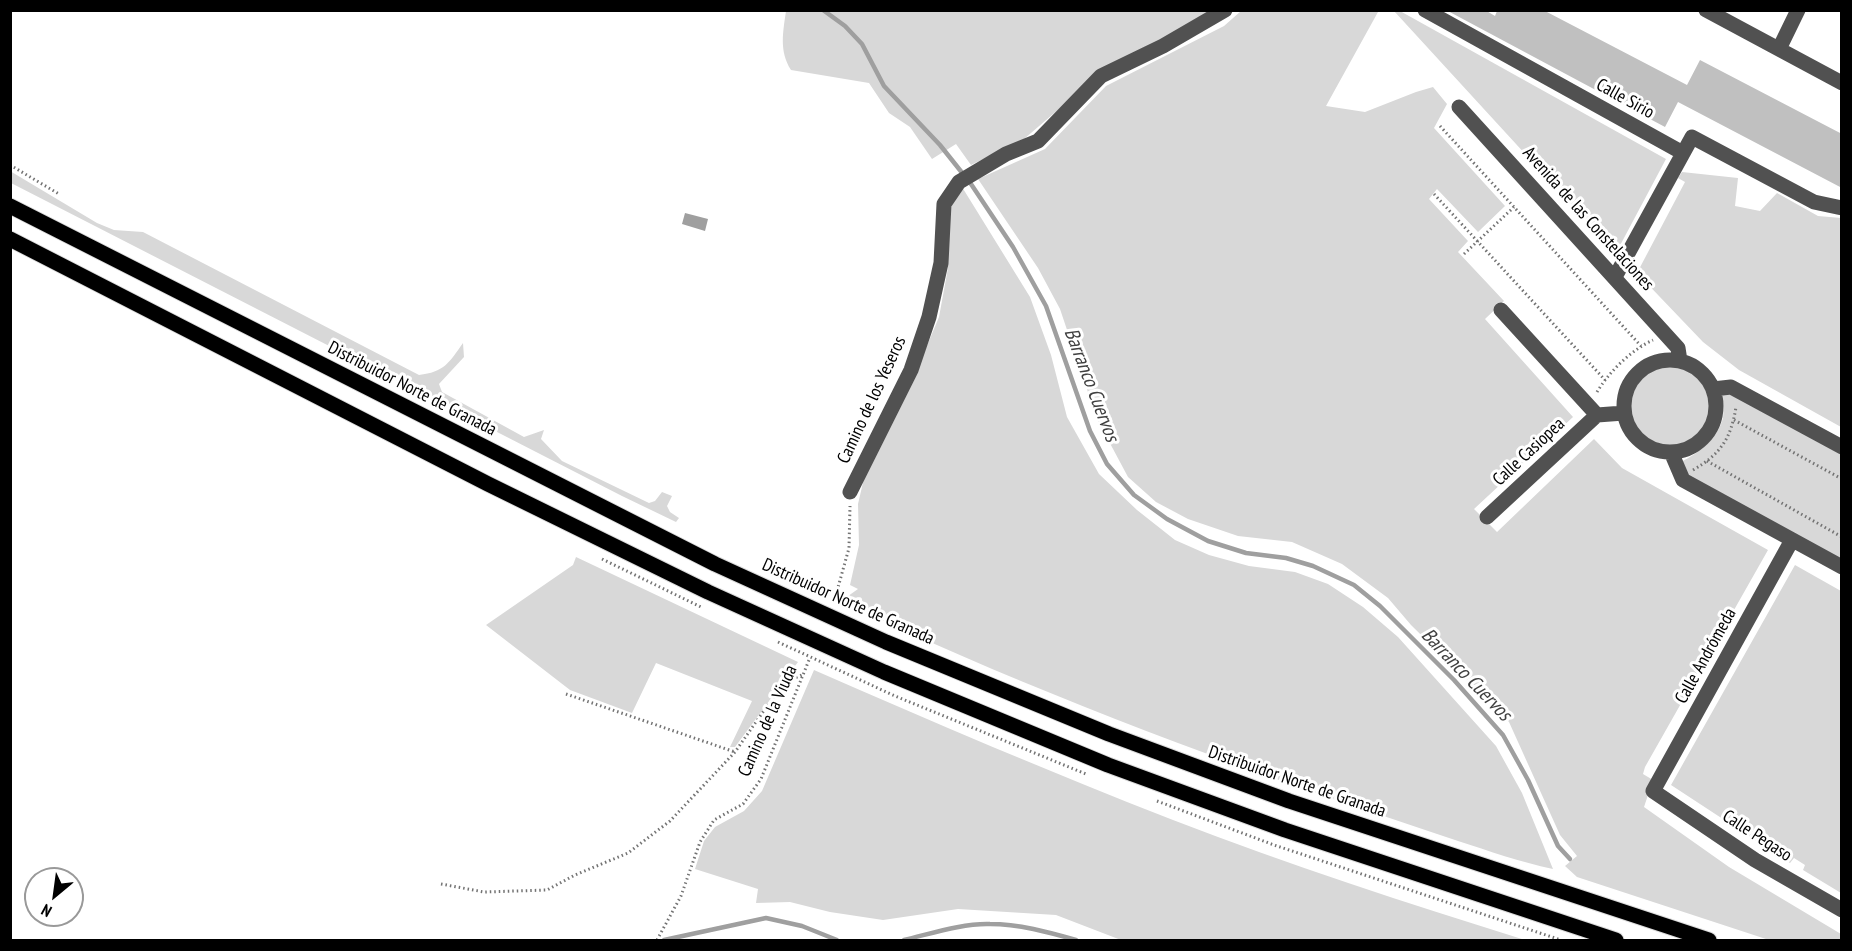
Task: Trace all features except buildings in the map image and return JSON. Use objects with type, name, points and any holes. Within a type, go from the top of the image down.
[{"type":"main road","name":"Distribuidor Norte de Granada","points":[[10,206],[694,553],[886,642],[1109,734],[1289,801],[1709,940]]},
{"type":"main road","points":[[10,239],[488,484],[708,592],[884,672],[1108,765],[1285,830],[1616,940]]},
{"type":"street","name":"Camino de los Yeseros","points":[[850,492],[911,370],[929,317],[940,263],[945,204],[958,182],[1006,154],[1038,141],[1101,76],[1163,46],[1225,10]]},
{"type":"street","name":"Calle Sirio","points":[[1425,10],[1683,153]]},
{"type":"street","points":[[1779,49],[1798,10]]},
{"type":"street","points":[[1715,13],[1842,83]]},
{"type":"street","name":"Avenida de las Constelaciones","points":[[1459,107],[1678,348],[1680,361]]},
{"type":"street","points":[[1615,277],[1692,137],[1814,202],[1842,208]]},
{"type":"street","points":[[1501,310],[1597,415],[1624,413]]},
{"type":"street","points":[[1680,361],[1694,367],[1705,376],[1713,389],[1716,403],[1715,418],[1709,432],[1699,443],[1686,450],[1658,451],[1641,441],[1628,426],[1624,413],[1629,384],[1638,373],[1651,364],[1680,361]]},
{"type":"street","points":[[1713,389],[1731,387],[1842,447]]},
{"type":"street","name":"Calle Casiopea","points":[[1487,517],[1597,415]]},
{"type":"street","points":[[1671,452],[1683,480],[1842,567]]},
{"type":"street","name":"Calle Andrómeda","points":[[1653,791],[1792,540]]},
{"type":"street","name":"Calle Pegaso","points":[[1653,791],[1755,860],[1842,910]]},
{"type":"path","points":[[1440,126],[1641,346]]},
{"type":"path","points":[[1465,154],[1471,148]]},
{"type":"path","points":[[10,165],[59,194]]},
{"type":"path","points":[[1434,194],[1605,380]]},
{"type":"path","points":[[1464,254],[1514,207]]},
{"type":"path","points":[[1578,277],[1584,272]]},
{"type":"path","points":[[1596,395],[1605,380],[1641,346],[1657,338]]},
{"type":"path","points":[[1686,474],[1707,461],[1726,442],[1734,420],[1737,399]]},
{"type":"path","points":[[1734,420],[1842,479]]},
{"type":"path","points":[[1707,461],[1842,537]]},
{"type":"path","points":[[837,591],[849,548],[850,492]]},
{"type":"path","name":"Camino de la Viuda","points":[[657,940],[681,896],[700,842],[714,820],[742,804],[760,778],[809,660]]},
{"type":"path","points":[[441,884],[484,892],[547,890],[575,875],[628,853],[670,821],[735,752],[788,681],[804,674]]},
{"type":"path","points":[[566,694],[735,752]]},
{"type":"shaded area","points":[[1375,10],[1378,12],[1326,106],[1365,112],[1433,87],[1447,104],[1434,128],[1505,206],[1478,232],[1437,189],[1429,199],[1468,241],[1458,252],[1504,301],[1485,319],[1573,417],[1474,509],[1497,532],[1594,439],[1622,468],[1768,550],[1645,767],[1643,774],[1653,780],[1644,807],[1729,867],[1841,934],[1841,940],[1769,940],[1577,877],[1565,866],[1577,856],[1560,835],[1509,722],[1411,625],[1388,598],[1342,564],[1292,542],[1238,536],[1188,519],[1156,502],[1128,477],[1097,419],[1060,309],[1038,268],[978,179],[1045,149],[1106,86],[1224,26],[1241,11]]},
{"type":"shaded area","points":[[786,11],[1216,11],[1088,84],[1024,139],[971,165],[956,144],[932,159],[910,127],[889,113],[869,83],[791,70],[783,49]]},
{"type":"shaded area","points":[[1394,11],[1400,11],[1666,159],[1616,253]]},
{"type":"shaded area","points":[[10,171],[97,223],[114,230],[143,232],[419,375],[440,369],[454,356],[463,343],[464,357],[439,384],[442,392],[524,437],[544,430],[541,439],[562,461],[649,503],[655,501],[662,492],[672,496],[667,506],[670,512],[679,518],[676,522],[622,496],[11,183]]},
{"type":"shaded area","points":[[1682,172],[1738,178],[1735,206],[1760,211],[1777,193],[1818,216],[1841,218],[1841,427],[1739,370],[1703,342],[1637,273],[1685,182],[1678,178]]},
{"type":"shaded area","points":[[962,187],[1030,297],[1051,355],[1067,417],[1099,474],[1137,510],[1175,540],[1209,555],[1249,566],[1295,572],[1328,584],[1363,607],[1398,637],[1496,746],[1522,793],[1553,869],[1493,852],[1333,799],[1146,731],[962,656],[841,601],[858,589],[850,585],[859,545],[858,504],[865,474],[918,367],[939,317],[948,268],[948,218],[952,204]]},
{"type":"shaded area","points":[[685,213],[708,219],[705,231],[682,224]]},
{"type":"shaded area","points":[[1670,367],[1685,370],[1702,384],[1709,406],[1706,421],[1692,438],[1670,445],[1655,442],[1638,428],[1631,406],[1634,391],[1648,374]]},
{"type":"shaded area","points":[[1723,394],[1734,394],[1841,453],[1841,562],[1686,477],[1681,462],[1695,454],[1717,433],[1723,418]]},
{"type":"shaded area","points":[[576,557],[798,662],[735,747],[730,747],[752,701],[656,663],[632,713],[570,690],[486,625],[573,565]]},
{"type":"shaded area","points":[[1795,565],[1841,591],[1841,893],[1803,870],[1805,865],[1794,858],[1790,863],[1671,785]]},
{"type":"shaded area","points":[[814,670],[1038,766],[1217,837],[1348,883],[1525,940],[1121,940],[1056,915],[958,909],[883,920],[830,912],[790,902],[756,903],[758,889],[695,869],[704,841],[715,827],[744,811],[762,791]]},
{"type":"waterway","name":"Barranco Cuervos","points":[[823,10],[845,26],[862,44],[884,86],[940,145],[971,184],[1013,247],[1046,306],[1090,431],[1107,464],[1134,495],[1167,519],[1208,541],[1246,553],[1286,558],[1313,566],[1354,585],[1380,606],[1454,680],[1503,735],[1528,780],[1558,846],[1570,859]]},
{"type":"waterway","points":[[664,940],[766,918],[802,926],[837,940]]},
{"type":"waterway","points":[[904,940],[980,924],[1023,927],[1076,940]]}]
